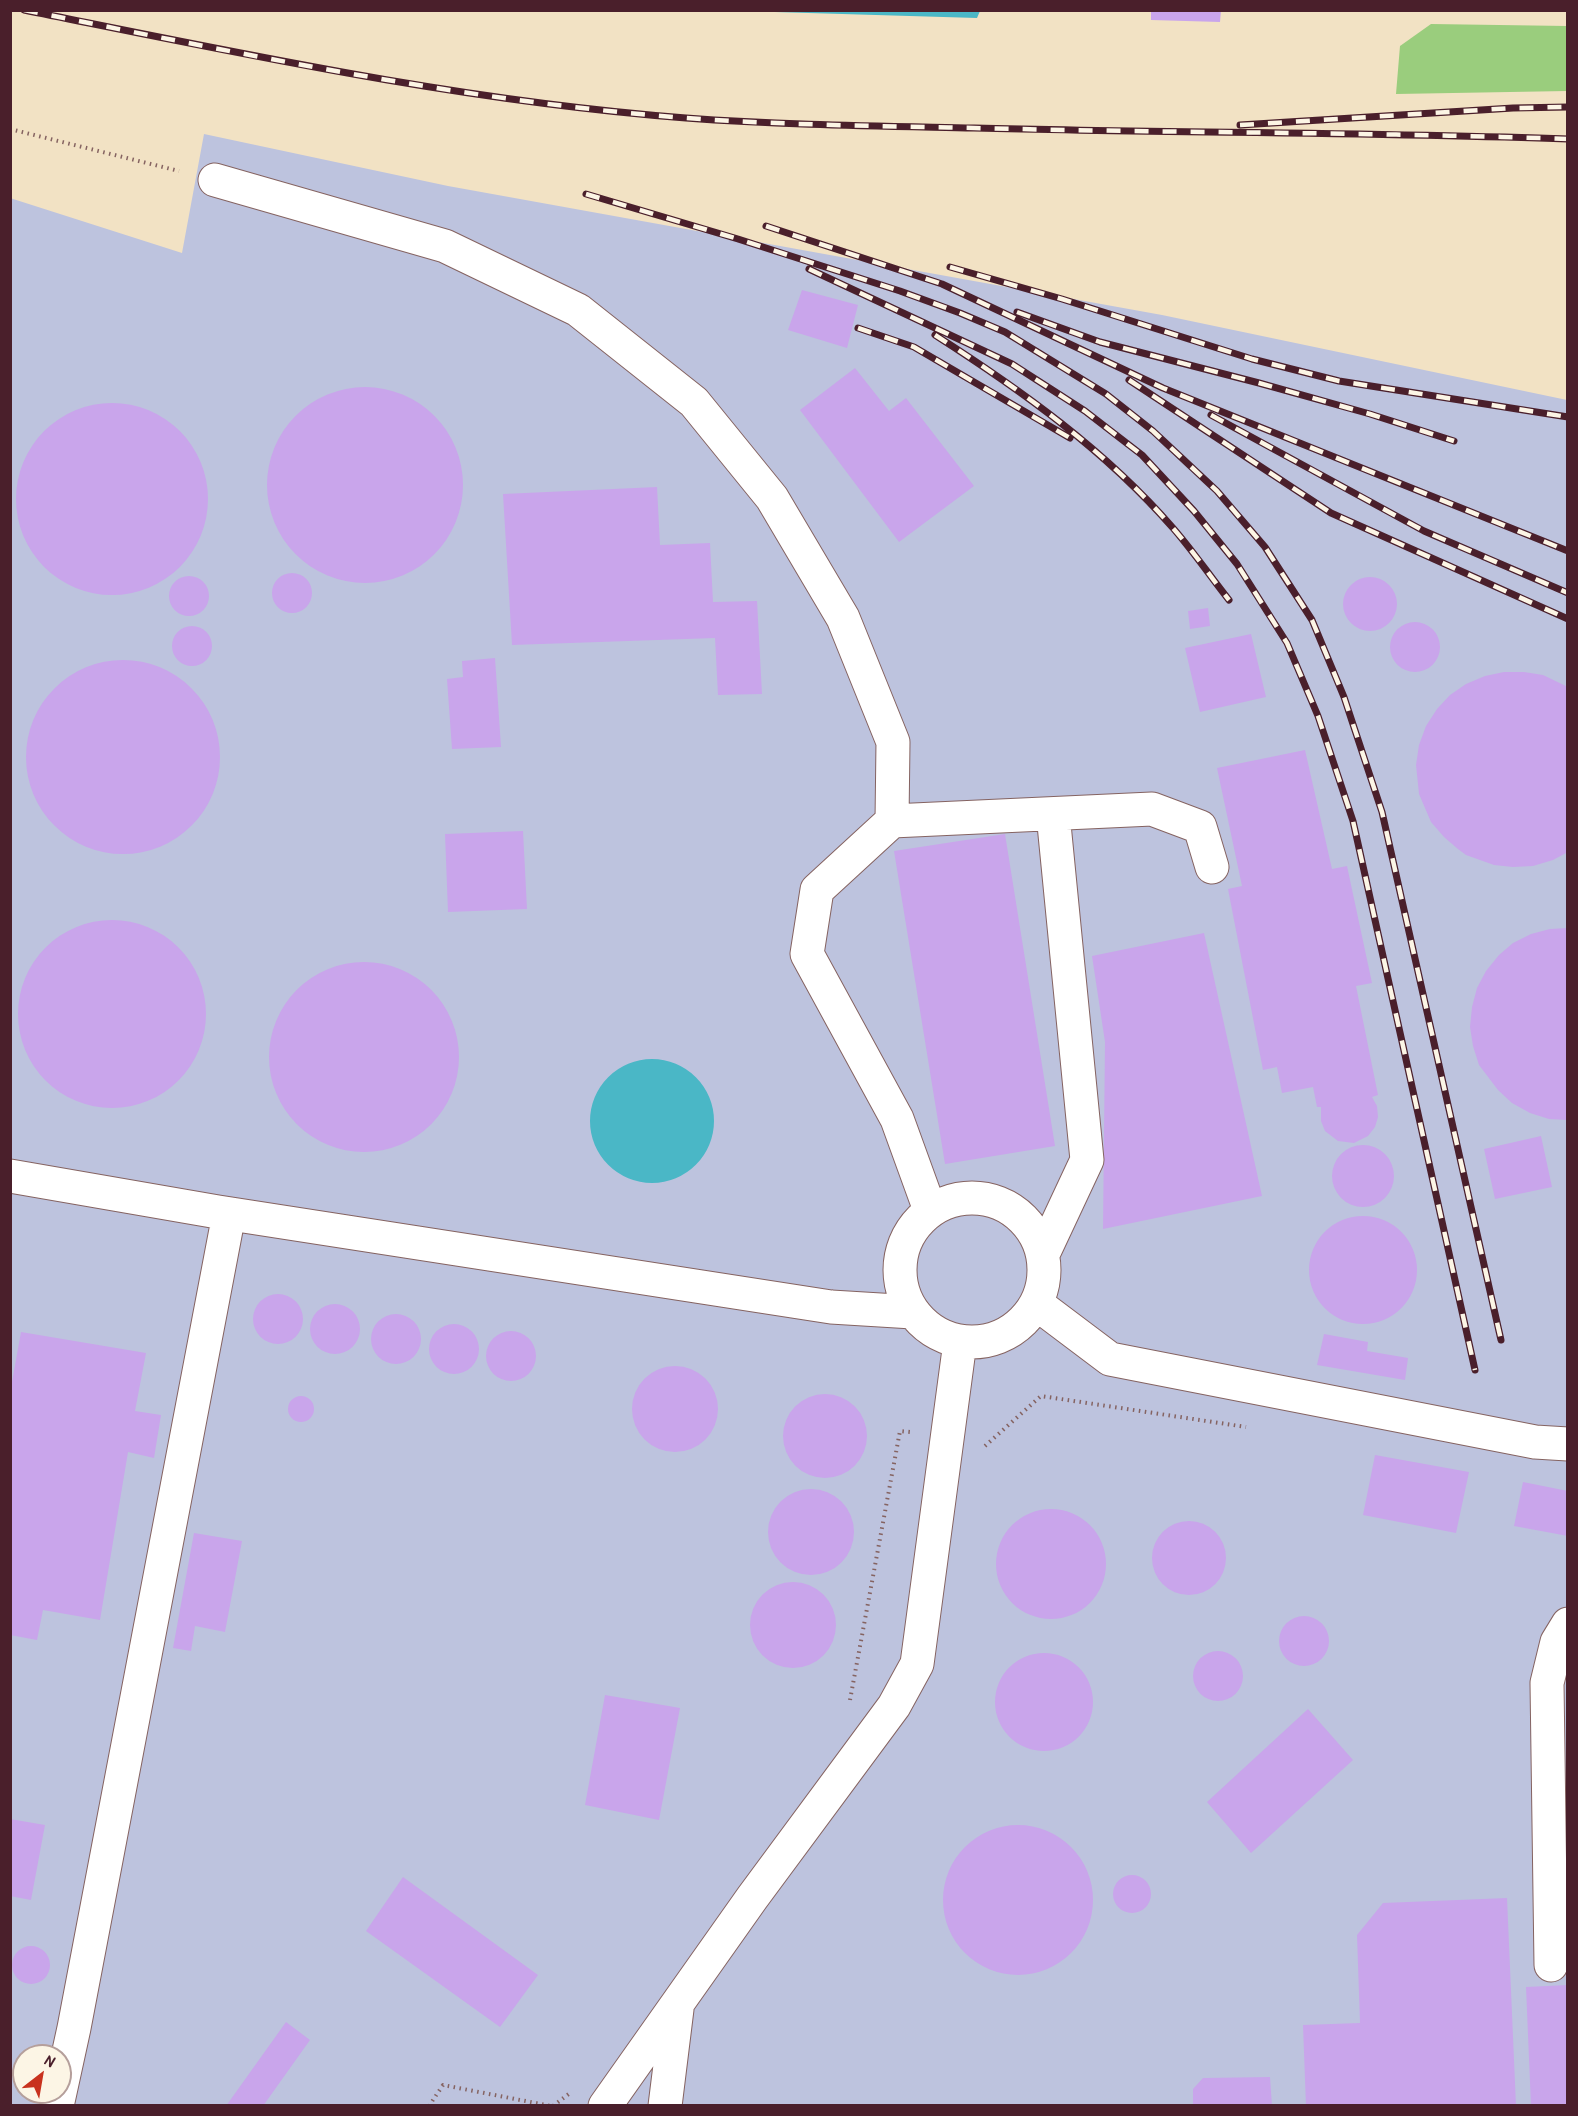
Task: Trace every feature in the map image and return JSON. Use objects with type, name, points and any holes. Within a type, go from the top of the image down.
[{"type":"lane","points":[[214,180],[445,246],[578,310],[694,402],[772,498],[843,618],[893,742],[892,821]]},
{"type":"lane","points":[[930,1210],[897,1119],[807,954],[817,890],[892,821],[1152,809],[1200,827],[1212,867]]},
{"type":"lane","points":[[1043,1254],[1088,1160],[1053,814]]},
{"type":"lane","points":[[10,1176],[229,1214],[831,1307],[913,1312]]},
{"type":"lane","points":[[975,1197],[999,1201],[1019,1214],[1034,1232],[1043,1254],[1044,1279],[1036,1304],[1023,1322],[1005,1335],[983,1342],[960,1342],[942,1336],[926,1326],[913,1312],[902,1292],[899,1269],[903,1246],[913,1226],[930,1210],[951,1199],[975,1197]]},
{"type":"lane","points":[[57,2106],[229,1214]]},
{"type":"lane","points":[[1036,1304],[1110,1359],[1535,1442],[1568,1444]]},
{"type":"lane","points":[[605,2106],[752,1898],[894,1706],[917,1664],[960,1342]]},
{"type":"lane","points":[[1551,1965],[1547,1683],[1557,1642],[1568,1624]]},
{"type":"lane","points":[[665,2106],[678,2004]]},
{"type":"path","points":[[10,129],[214,180]]},
{"type":"path","points":[[849,1706],[900,1431],[986,1446],[1041,1396],[1251,1427]]},
{"type":"path","points":[[429,2106],[443,2085],[552,2106],[574,2090]]},
{"type":"shaded area","points":[[204,134],[448,186],[1162,315],[1567,400],[1567,2105],[11,2105],[10,198],[182,253]]},
{"type":"green space","points":[[1431,24],[1567,26],[1567,91],[1396,94],[1400,46]]},
{"type":"water","points":[[980,10],[977,18],[741,11]]},
{"type":"water","points":[[652,1059],[676,1064],[687,1069],[696,1077],[704,1086],[709,1097],[714,1121],[709,1145],[704,1156],[696,1165],[687,1173],[676,1178],[652,1183],[628,1178],[617,1173],[608,1165],[600,1156],[595,1145],[590,1121],[595,1097],[600,1086],[608,1077],[617,1069],[628,1064]]},
{"type":"building","points":[[1151,10],[1221,10],[1220,22],[1151,20]]},
{"type":"building","points":[[802,290],[858,305],[847,348],[788,330]]},
{"type":"building","points":[[855,368],[889,411],[906,398],[974,486],[899,542],[800,410]]},
{"type":"building","points":[[365,387],[393,391],[411,399],[427,409],[441,423],[459,457],[463,485],[459,513],[451,531],[441,547],[427,561],[393,579],[365,583],[337,579],[319,571],[303,561],[289,547],[271,513],[267,485],[271,457],[279,439],[289,423],[303,409],[337,391]]},
{"type":"building","points":[[103,403],[121,403],[149,410],[180,431],[201,462],[208,499],[201,536],[180,567],[149,588],[121,595],[103,595],[67,584],[38,560],[27,544],[20,527],[16,508],[16,490],[27,454],[51,425],[67,414],[84,407]]},
{"type":"building","points":[[657,487],[660,545],[710,543],[713,602],[757,601],[762,694],[718,695],[715,638],[512,645],[503,494]]},
{"type":"building","points":[[292,573],[306,579],[312,593],[306,607],[292,613],[278,607],[272,593],[278,579]]},
{"type":"building","points":[[189,576],[203,582],[209,596],[203,610],[189,616],[175,610],[169,596],[175,582]]},
{"type":"building","points":[[1365,577],[1375,577],[1385,581],[1393,589],[1397,604],[1393,619],[1385,627],[1375,631],[1365,631],[1355,627],[1347,619],[1343,609],[1343,599],[1347,589],[1355,581]]},
{"type":"building","points":[[1208,608],[1210,626],[1190,629],[1188,611]]},
{"type":"building","points":[[1415,622],[1424,624],[1435,633],[1440,647],[1438,656],[1429,667],[1415,672],[1406,670],[1395,661],[1390,647],[1392,638],[1401,627]]},
{"type":"building","points":[[192,626],[206,632],[212,646],[206,660],[192,666],[178,660],[172,646],[178,632]]},
{"type":"building","points":[[1251,634],[1266,697],[1200,712],[1185,648]]},
{"type":"building","points":[[495,658],[501,747],[452,749],[447,679],[463,677],[462,661]]},
{"type":"building","points":[[123,660],[142,662],[169,672],[184,682],[198,696],[212,720],[218,738],[220,757],[218,776],[208,803],[198,818],[184,832],[160,846],[142,852],[123,854],[104,852],[77,842],[62,832],[48,818],[34,794],[28,776],[26,757],[28,738],[38,711],[48,696],[62,682],[86,668],[104,662]]},
{"type":"building","points":[[1504,672],[1543,675],[1568,687],[1568,852],[1553,860],[1533,866],[1494,865],[1466,855],[1444,837],[1431,822],[1419,794],[1416,765],[1419,745],[1426,726],[1437,709],[1450,695],[1466,684],[1485,676]]},
{"type":"building","points":[[1305,750],[1332,869],[1347,866],[1372,983],[1356,986],[1378,1095],[1372,1097],[1377,1106],[1378,1117],[1375,1127],[1368,1136],[1354,1143],[1338,1141],[1325,1131],[1321,1121],[1321,1107],[1317,1107],[1313,1087],[1282,1093],[1277,1067],[1263,1070],[1228,889],[1242,886],[1217,768]]},
{"type":"building","points":[[523,831],[527,909],[448,912],[445,834]]},
{"type":"building","points":[[1005,834],[1055,1146],[945,1164],[894,851]]},
{"type":"building","points":[[103,920],[121,920],[148,927],[179,947],[199,978],[206,1014],[199,1050],[179,1081],[148,1101],[121,1108],[103,1108],[68,1097],[52,1087],[39,1074],[22,1041],[18,1023],[18,1005],[29,970],[39,954],[52,941],[85,924]]},
{"type":"building","points":[[1568,928],[1568,1120],[1549,1119],[1530,1113],[1512,1103],[1498,1090],[1479,1065],[1470,1027],[1477,988],[1486,971],[1499,955],[1513,943],[1531,934],[1550,929]]},
{"type":"building","points":[[1204,933],[1262,1196],[1103,1229],[1105,1042],[1092,956]]},
{"type":"building","points":[[364,962],[382,964],[400,970],[417,978],[431,990],[443,1004],[451,1021],[457,1039],[459,1057],[457,1075],[451,1093],[443,1110],[431,1124],[417,1136],[400,1144],[382,1150],[364,1152],[346,1150],[328,1144],[311,1136],[297,1124],[285,1110],[277,1093],[271,1075],[269,1057],[271,1039],[277,1021],[285,1004],[297,990],[311,978],[328,970],[346,964]]},
{"type":"building","points":[[1541,1136],[1552,1187],[1495,1199],[1484,1149]]},
{"type":"building","points":[[1357,1145],[1369,1145],[1385,1154],[1392,1164],[1394,1176],[1392,1188],[1385,1198],[1369,1207],[1357,1207],[1346,1202],[1337,1193],[1332,1182],[1332,1170],[1337,1159],[1346,1150]]},
{"type":"building","points":[[1363,1216],[1384,1220],[1401,1232],[1413,1249],[1417,1270],[1413,1291],[1401,1308],[1384,1320],[1363,1324],[1342,1320],[1325,1308],[1313,1291],[1309,1270],[1313,1249],[1325,1232],[1342,1220]]},
{"type":"building","points":[[278,1294],[296,1301],[303,1319],[296,1337],[278,1344],[260,1337],[253,1319],[260,1301]]},
{"type":"building","points":[[330,1304],[340,1304],[353,1311],[360,1324],[360,1334],[353,1347],[340,1354],[330,1354],[321,1350],[314,1343],[310,1334],[310,1324],[314,1315],[321,1308]]},
{"type":"building","points":[[391,1314],[401,1314],[414,1321],[421,1334],[421,1344],[414,1357],[401,1364],[391,1364],[382,1360],[375,1353],[371,1344],[371,1334],[375,1325],[382,1318]]},
{"type":"building","points":[[454,1324],[472,1331],[479,1349],[472,1367],[454,1374],[436,1367],[429,1349],[436,1331]]},
{"type":"building","points":[[506,1331],[516,1331],[529,1338],[536,1351],[536,1361],[529,1374],[516,1381],[506,1381],[497,1377],[490,1370],[486,1361],[486,1351],[490,1342],[497,1335]]},
{"type":"building","points":[[21,1332],[146,1353],[135,1411],[161,1415],[154,1458],[128,1452],[100,1620],[43,1610],[37,1640],[10,1635],[10,1393]]},
{"type":"building","points":[[1324,1334],[1368,1342],[1367,1351],[1408,1358],[1405,1380],[1317,1365]]},
{"type":"building","points":[[675,1366],[691,1370],[705,1379],[714,1393],[718,1409],[714,1425],[705,1439],[691,1448],[675,1452],[659,1448],[645,1439],[636,1425],[632,1409],[636,1393],[645,1379],[659,1370]]},
{"type":"building","points":[[817,1394],[833,1394],[849,1401],[860,1412],[867,1428],[864,1452],[855,1466],[833,1478],[817,1478],[801,1471],[790,1460],[783,1444],[783,1428],[790,1412],[801,1401]]},
{"type":"building","points":[[301,1396],[310,1400],[314,1409],[310,1418],[301,1422],[292,1418],[288,1409],[292,1400]]},
{"type":"building","points":[[1375,1455],[1469,1472],[1456,1533],[1363,1515]]},
{"type":"building","points":[[1523,1482],[1568,1491],[1568,1536],[1514,1526]]},
{"type":"building","points":[[811,1489],[827,1493],[841,1502],[850,1516],[854,1532],[850,1548],[841,1562],[827,1571],[811,1575],[795,1571],[781,1562],[772,1548],[768,1532],[772,1516],[781,1502],[795,1493]]},
{"type":"building","points":[[1051,1509],[1072,1514],[1090,1525],[1101,1543],[1106,1564],[1101,1585],[1090,1603],[1072,1614],[1051,1619],[1030,1614],[1012,1603],[1001,1585],[996,1564],[1001,1543],[1012,1525],[1030,1514]]},
{"type":"building","points":[[1189,1521],[1210,1527],[1220,1537],[1226,1558],[1220,1579],[1210,1589],[1189,1595],[1168,1589],[1158,1579],[1152,1558],[1158,1537],[1168,1527]]},
{"type":"building","points":[[194,1533],[242,1541],[225,1632],[195,1626],[191,1651],[173,1648]]},
{"type":"building","points":[[793,1582],[817,1589],[829,1601],[836,1625],[829,1649],[817,1661],[793,1668],[769,1661],[757,1649],[750,1625],[757,1601],[769,1589]]},
{"type":"building","points":[[1299,1616],[1309,1616],[1322,1623],[1329,1636],[1329,1646],[1322,1659],[1309,1666],[1299,1666],[1290,1662],[1283,1655],[1279,1646],[1279,1636],[1283,1627],[1290,1620]]},
{"type":"building","points":[[1218,1651],[1236,1658],[1243,1676],[1236,1694],[1218,1701],[1200,1694],[1193,1676],[1200,1658]]},
{"type":"building","points":[[1044,1653],[1063,1657],[1079,1667],[1089,1683],[1093,1702],[1089,1721],[1079,1737],[1063,1747],[1044,1751],[1025,1747],[1009,1737],[999,1721],[995,1702],[999,1683],[1009,1667],[1025,1657]]},
{"type":"building","points":[[605,1695],[680,1708],[659,1820],[585,1805]]},
{"type":"building","points":[[1308,1709],[1353,1760],[1251,1853],[1207,1802]]},
{"type":"building","points":[[10,1819],[45,1825],[31,1900],[10,1896]]},
{"type":"building","points":[[1018,1825],[1047,1831],[1071,1847],[1087,1871],[1093,1900],[1087,1929],[1071,1953],[1047,1969],[1018,1975],[989,1969],[965,1953],[949,1929],[943,1900],[949,1871],[965,1847],[989,1831]]},
{"type":"building","points":[[1132,1875],[1146,1880],[1151,1894],[1146,1908],[1132,1913],[1118,1908],[1113,1894],[1118,1880]]},
{"type":"building","points":[[403,1877],[538,1975],[500,2027],[366,1931]]},
{"type":"building","points":[[1507,1898],[1516,2106],[1306,2106],[1303,2025],[1360,2023],[1357,1935],[1383,1903]]},
{"type":"building","points":[[31,1946],[38,1947],[44,1952],[49,1958],[49,1972],[44,1978],[38,1983],[31,1984],[24,1983],[18,1978],[13,1972],[12,1965],[13,1958],[18,1952],[24,1947]]},
{"type":"building","points":[[1568,1985],[1568,2106],[1531,2106],[1526,1987]]},
{"type":"building","points":[[286,2022],[310,2040],[263,2106],[226,2106]]},
{"type":"building","points":[[1270,2077],[1272,2106],[1193,2106],[1193,2089],[1203,2078]]},
{"type":"railway","points":[[24,10],[271,59],[436,88],[602,110],[686,118],[866,126],[1568,139]]},
{"type":"railway","points":[[1240,125],[1513,108],[1568,107]]},
{"type":"railway","points":[[586,194],[738,239],[900,291],[1005,332],[1106,394],[1153,431],[1217,491],[1265,547],[1312,620],[1344,697],[1382,812],[1501,1340]]},
{"type":"railway","points":[[766,226],[942,284],[1163,388],[1568,551]]},
{"type":"railway","points":[[950,267],[1062,299],[1252,359],[1339,381],[1568,417]]},
{"type":"railway","points":[[809,269],[1012,364],[1085,411],[1142,455],[1194,511],[1237,564],[1287,643],[1318,716],[1353,821],[1475,1370]]},
{"type":"railway","points":[[1017,312],[1100,342],[1370,414],[1454,441]]},
{"type":"railway","points":[[858,328],[914,347],[1070,438]]},
{"type":"railway","points":[[935,335],[999,377],[1061,423],[1119,473],[1173,528],[1229,600]]},
{"type":"railway","points":[[1129,380],[1331,513],[1568,619]]},
{"type":"railway","points":[[1211,415],[1424,531],[1568,593]]}]
